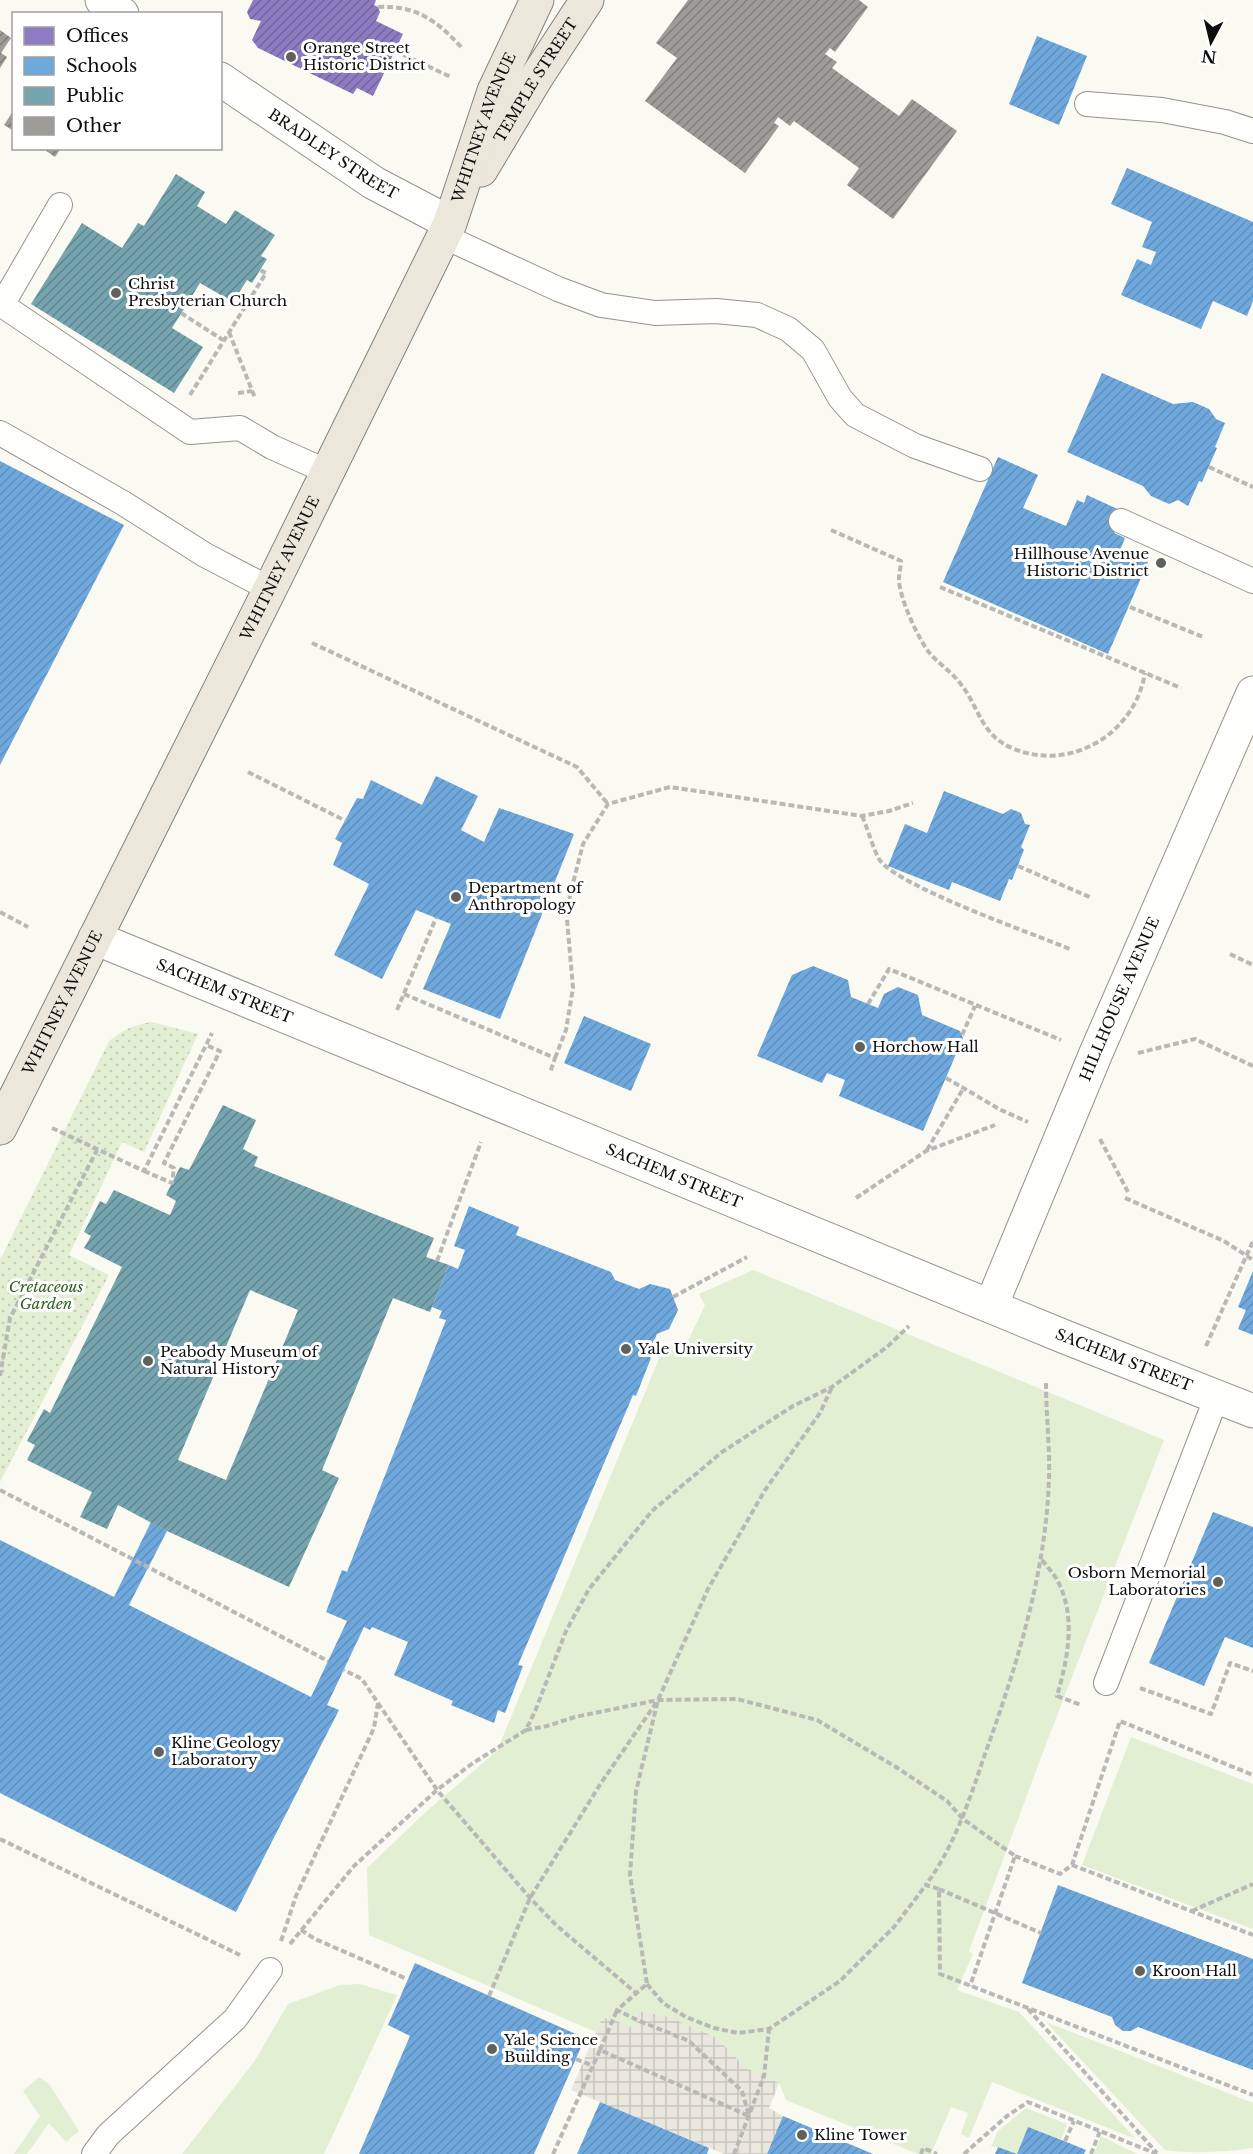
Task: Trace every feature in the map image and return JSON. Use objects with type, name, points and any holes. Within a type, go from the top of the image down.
[{"type":"main road","name":"WHITNEY AVENUE","points":[[2,1117],[95,938],[270,589],[446,230],[494,90],[537,0]]},
{"type":"main road","name":"TEMPLE STREET","points":[[446,230],[536,78],[587,0]]},
{"type":"street","points":[[102,0],[119,12]]},
{"type":"street","name":"BRADLEY STREET","points":[[222,80],[446,230]]},
{"type":"street","name":"HILLHOUSE AVENUE","points":[[991,1306],[1096,1053],[1253,693]]},
{"type":"street","name":"SACHEM STREET","points":[[95,938],[991,1306],[1253,1411]]},
{"type":"lane","points":[[1087,105],[1162,110],[1225,122],[1253,130]]},
{"type":"lane","points":[[60,204],[2,305],[190,432],[240,428],[272,447],[328,472]]},
{"type":"lane","points":[[446,230],[558,289],[601,306],[655,314],[716,311],[757,315],[788,329],[813,350],[840,398],[855,415],[915,446],[980,469]]},
{"type":"lane","points":[[0,433],[123,503],[205,555],[270,589]]},
{"type":"lane","points":[[1121,521],[1253,581]]},
{"type":"lane","points":[[1106,1683],[1217,1396]]},
{"type":"lane","points":[[94,2154],[108,2135],[235,2019],[270,1970]]},
{"type":"path","points":[[378,7],[398,8],[422,15],[444,28],[463,50]]},
{"type":"path","points":[[395,51],[451,76]]},
{"type":"path","points":[[173,420],[266,273],[260,270]]},
{"type":"path","points":[[181,313],[223,340]]},
{"type":"path","points":[[229,332],[258,406]]},
{"type":"path","points":[[1209,467],[1253,487]]},
{"type":"path","points":[[831,530],[901,561],[899,581],[909,617],[918,636],[929,652],[961,684],[981,723],[995,737],[1013,749],[1034,754],[1055,755],[1081,750],[1104,739],[1134,708],[1143,687],[1145,673]]},
{"type":"path","points":[[940,587],[1181,688]]},
{"type":"path","points":[[1130,607],[1203,637]]},
{"type":"path","points":[[312,643],[577,767],[608,804]]},
{"type":"path","points":[[249,772],[346,821]]},
{"type":"path","points":[[550,1072],[566,1030],[573,988],[567,919],[570,895],[583,844],[608,804],[670,787],[862,816],[889,811],[913,803]]},
{"type":"path","points":[[862,816],[880,859],[889,868],[926,891],[1070,949]]},
{"type":"path","points":[[1018,866],[1092,898]]},
{"type":"path","points":[[0,912],[28,927]]},
{"type":"path","points":[[398,1010],[436,918]]},
{"type":"path","points":[[1230,954],[1253,965]]},
{"type":"path","points":[[868,1004],[888,969],[1096,1053],[1133,1054],[1195,1039],[1253,1066]]},
{"type":"path","points":[[404,994],[555,1058]]},
{"type":"path","points":[[962,1035],[975,1006]]},
{"type":"path","points":[[144,1171],[212,1033]]},
{"type":"path","points":[[52,1128],[172,1183],[174,1168],[164,1163],[220,1051],[206,1045]]},
{"type":"path","points":[[946,1078],[1001,1110],[1066,1126],[1100,1139],[1128,1192]]},
{"type":"path","points":[[926,1151],[963,1089]]},
{"type":"path","points":[[856,1198],[926,1151],[995,1125]]},
{"type":"path","points":[[437,1261],[481,1142]]},
{"type":"path","points":[[0,1376],[10,1318],[97,1150]]},
{"type":"path","points":[[1125,1198],[1224,1241],[1253,1260]]},
{"type":"path","points":[[1206,1346],[1253,1241]]},
{"type":"path","points":[[673,1297],[747,1257]]},
{"type":"path","points":[[526,1730],[566,1631],[589,1589],[652,1511],[722,1452],[793,1406],[832,1387],[887,1347],[909,1326]]},
{"type":"path","points":[[658,1700],[636,1791],[630,1875],[647,1984],[663,2003],[686,2017],[714,2028],[738,2033],[769,2029],[840,1981],[894,1927],[940,1865],[963,1820],[1011,1683],[1041,1559],[1049,1478],[1046,1383]]},
{"type":"path","points":[[489,1996],[530,1898],[601,1783],[658,1700],[708,1589],[765,1490],[820,1413],[832,1387]]},
{"type":"path","points":[[0,1490],[328,1661]]},
{"type":"path","points":[[1041,1559],[1056,1578],[1066,1603],[1069,1636],[1066,1665],[1057,1696],[1089,1708]]},
{"type":"path","points":[[1134,1686],[1210,1714],[1230,1663],[1253,1671]]},
{"type":"path","points":[[344,1670],[362,1679],[438,1790],[530,1898],[557,1926],[636,1993]]},
{"type":"path","points":[[270,1970],[354,1866],[438,1790],[473,1763],[526,1730],[575,1717],[658,1700],[737,1699],[817,1720],[896,1767],[947,1801],[963,1820],[1016,1856],[1060,1874],[1072,1865],[1120,1721]]},
{"type":"path","points":[[270,1970],[296,1896],[374,1728],[378,1703]]},
{"type":"path","points":[[1110,1717],[1253,1775]]},
{"type":"path","points":[[0,1839],[270,1970]]},
{"type":"path","points":[[970,1986],[1016,1856]]},
{"type":"path","points":[[1072,1865],[1253,1935]]},
{"type":"path","points":[[1191,1911],[1253,1884]]},
{"type":"path","points":[[926,1885],[1041,1933]]},
{"type":"path","points":[[939,1889],[940,1974],[1253,2094]]},
{"type":"path","points":[[301,1930],[315,1939],[407,1979]]},
{"type":"path","points":[[553,2154],[617,2010],[647,1984]]},
{"type":"path","points":[[964,2154],[1006,2116],[1028,2102],[1157,2154],[1028,2008]]},
{"type":"path","points":[[617,2010],[689,2041],[742,2091],[749,2116]]},
{"type":"path","points":[[734,2154],[764,2076],[769,2029]]},
{"type":"path","points":[[600,2050],[749,2116]]},
{"type":"path","points":[[576,2059],[592,2066]]},
{"type":"path","points":[[1065,2141],[1074,2121]]},
{"type":"path","points":[[1091,2154],[1100,2132]]},
{"type":"path","points":[[921,2154],[923,2148],[937,2154]]},
{"type":"green space","name":"Cretaceous Garden","points":[[151,1022],[198,1034],[144,1152],[122,1142],[69,1255],[109,1275],[0,1482],[0,1260],[109,1041],[128,1028]]},
{"type":"green space","points":[[753,1270],[1164,1440],[1046,1744],[969,1951],[973,1954],[957,1990],[1019,2012],[1136,2139],[992,2082],[969,2138],[961,2134],[968,2113],[951,2107],[931,2154],[918,2154],[786,2100],[779,2083],[746,2068],[717,2038],[638,2011],[637,2031],[602,2018],[596,2032],[369,1935],[367,1868],[428,1810],[497,1751],[663,1349],[688,1341],[705,1305],[699,1294]]},
{"type":"green space","points":[[1131,1737],[1253,1784],[1253,1929],[1082,1865]]},
{"type":"green space","points":[[359,1984],[397,1995],[324,2154],[182,2154],[254,2062],[288,2004],[340,1985]]},
{"type":"green space","points":[[1046,2022],[1253,2103],[1253,2148],[1209,2152],[1165,2150]]},
{"type":"green space","points":[[39,2077],[49,2084],[79,2131],[66,2142],[49,2123],[27,2154],[14,2154],[40,2116],[23,2091]]},
{"type":"green space","points":[[1026,2108],[1067,2124],[1061,2140],[1028,2127],[1017,2154],[998,2147],[991,2147],[997,2132]]},
{"type":"green space","points":[[1101,2136],[1137,2154],[1094,2154]]},
{"type":"shaded area","points":[[638,2011],[669,2017],[717,2038],[746,2068],[779,2083],[769,2108],[783,2116],[767,2154],[724,2154],[571,2090],[602,2018],[613,2019],[636,2030]]},
{"type":"building: Offices","points":[[253,0],[376,0],[374,5],[380,12],[376,21],[403,34],[373,96],[357,88],[353,94],[258,48],[252,40],[261,21],[250,19],[247,12]]},
{"type":"building: Schools","points":[[1037,36],[1087,56],[1059,125],[1009,104]]},
{"type":"building: Schools","points":[[1127,168],[1253,222],[1253,301],[1247,316],[1213,301],[1201,329],[1121,295],[1137,259],[1151,265],[1156,252],[1142,247],[1152,222],[1111,204]]},
{"type":"building: Schools","points":[[1102,373],[1173,404],[1193,402],[1209,409],[1216,419],[1225,423],[1202,482],[1199,481],[1188,506],[1178,500],[1169,504],[1151,496],[1143,486],[1067,452]]},
{"type":"building: Schools","points":[[998,457],[1038,475],[1023,508],[1066,526],[1077,500],[1084,503],[1087,495],[1124,512],[1114,533],[1125,538],[1120,550],[1148,562],[1108,654],[943,582]]},
{"type":"building: Schools","points":[[0,461],[124,525],[0,765]]},
{"type":"building: Schools","name":"Department of Anthropology","points":[[436,776],[478,796],[461,830],[484,842],[499,808],[574,834],[500,1019],[423,989],[451,924],[416,910],[382,979],[334,955],[369,884],[333,865],[342,843],[335,839],[357,798],[363,799],[371,780],[422,805]]},
{"type":"building: Schools","points":[[944,791],[1003,814],[1011,809],[1021,813],[1025,824],[1030,825],[1021,847],[1024,850],[1012,880],[1009,879],[1000,901],[952,882],[949,890],[888,866],[905,824],[927,833]]},
{"type":"building: Schools","name":"Horchow Hall","points":[[813,966],[848,980],[851,997],[878,1008],[884,994],[898,987],[918,995],[922,1015],[960,1031],[963,1038],[923,1131],[839,1096],[845,1080],[827,1073],[822,1083],[757,1056],[792,975]]},
{"type":"building: Schools","points":[[584,1016],[651,1044],[631,1091],[564,1063]]},
{"type":"building: Schools","points":[[469,1206],[519,1227],[516,1235],[611,1272],[615,1280],[639,1289],[650,1284],[670,1289],[678,1310],[669,1329],[657,1334],[648,1356],[651,1358],[636,1396],[633,1395],[518,1665],[523,1666],[505,1713],[498,1710],[494,1723],[451,1705],[453,1701],[394,1675],[408,1642],[372,1627],[370,1630],[364,1627],[327,1705],[339,1710],[236,1912],[0,1793],[0,1540],[114,1597],[151,1522],[167,1531],[129,1605],[311,1697],[347,1621],[326,1612],[342,1570],[347,1572],[446,1320],[439,1318],[442,1311],[432,1307],[449,1265],[458,1269],[465,1250],[454,1246]]},
{"type":"building: Schools","points":[[1253,1271],[1253,1335],[1238,1329],[1246,1310],[1238,1307]]},
{"type":"building: Schools","name":"Osborn Memorial Laboratories","points":[[1213,1512],[1253,1527],[1253,1648],[1225,1637],[1204,1686],[1149,1663]]},
{"type":"building: Schools","name":"Kroon Hall","points":[[1058,1885],[1253,1959],[1253,2070],[1138,2027],[1131,2031],[1123,2031],[1115,2025],[1112,2017],[1022,1983]]},
{"type":"building: Schools","name":"Yale Science Building","points":[[415,1963],[585,2038],[534,2154],[359,2154],[410,2036],[388,2025]]},
{"type":"building: Schools","points":[[600,2102],[709,2148],[707,2154],[577,2154]]},
{"type":"building: Schools","name":"Kline Tower","points":[[783,2116],[873,2154],[767,2154]]},
{"type":"building: Schools","points":[[1028,2127],[1086,2150],[1084,2154],[1017,2154]]},
{"type":"building: Schools","points":[[998,2147],[1017,2154],[995,2154]]},
{"type":"building: Public","name":"Christ Presbyterian Church","points":[[176,174],[205,192],[197,206],[226,224],[235,210],[275,235],[261,256],[267,259],[252,283],[247,280],[233,302],[200,283],[172,328],[203,347],[174,393],[31,304],[82,223],[122,248],[138,223],[144,226]]},
{"type":"building: Public","name":"Peabody Museum of Natural History","points":[[223,1105],[256,1120],[243,1149],[258,1157],[254,1166],[434,1238],[426,1257],[449,1265],[430,1312],[393,1298],[322,1470],[339,1478],[289,1587],[167,1531],[118,1505],[107,1529],[80,1517],[92,1492],[27,1460],[35,1445],[27,1441],[44,1409],[50,1413],[122,1267],[84,1248],[91,1236],[84,1232],[100,1201],[106,1204],[114,1190],[170,1215],[176,1201],[166,1195],[180,1167],[189,1170]],"holes":[[[250,1290],[298,1310],[226,1480],[178,1460]]]},
{"type":"building: Other","points":[[688,0],[859,0],[868,7],[835,52],[830,48],[825,54],[837,62],[832,68],[899,116],[912,99],[957,131],[893,219],[847,185],[859,168],[794,121],[790,126],[778,117],[774,123],[779,126],[745,173],[645,101],[677,58],[656,43]]},
{"type":"building: Other","points":[[0,30],[11,38],[1,53],[7,57],[0,68]]},
{"type":"building: Other","points":[[12,113],[12,130],[4,125]]},
{"type":"building: Other","points":[[45,150],[60,150],[55,157]]},
{"type":"place","name":"Orange Street Historic District","points":[[291,57]]},
{"type":"place","name":"Christ Presbyterian Church","points":[[116,293]]},
{"type":"place","name":"Hillhouse Avenue Historic District","points":[[1161,563]]},
{"type":"place","name":"Department of Anthropology","points":[[456,897]]},
{"type":"place","name":"Horchow Hall","points":[[860,1047]]},
{"type":"place","name":"Yale University","points":[[626,1349]]},
{"type":"place","name":"Peabody Museum of Natural History","points":[[148,1361]]},
{"type":"place","name":"Osborn Memorial Laboratories","points":[[1218,1582]]},
{"type":"place","name":"Kline Geology Laboratory","points":[[159,1752]]},
{"type":"place","name":"Kroon Hall","points":[[1140,1971]]},
{"type":"place","name":"Yale Science Building","points":[[492,2049]]},
{"type":"place","name":"Kline Tower","points":[[802,2135]]}]
